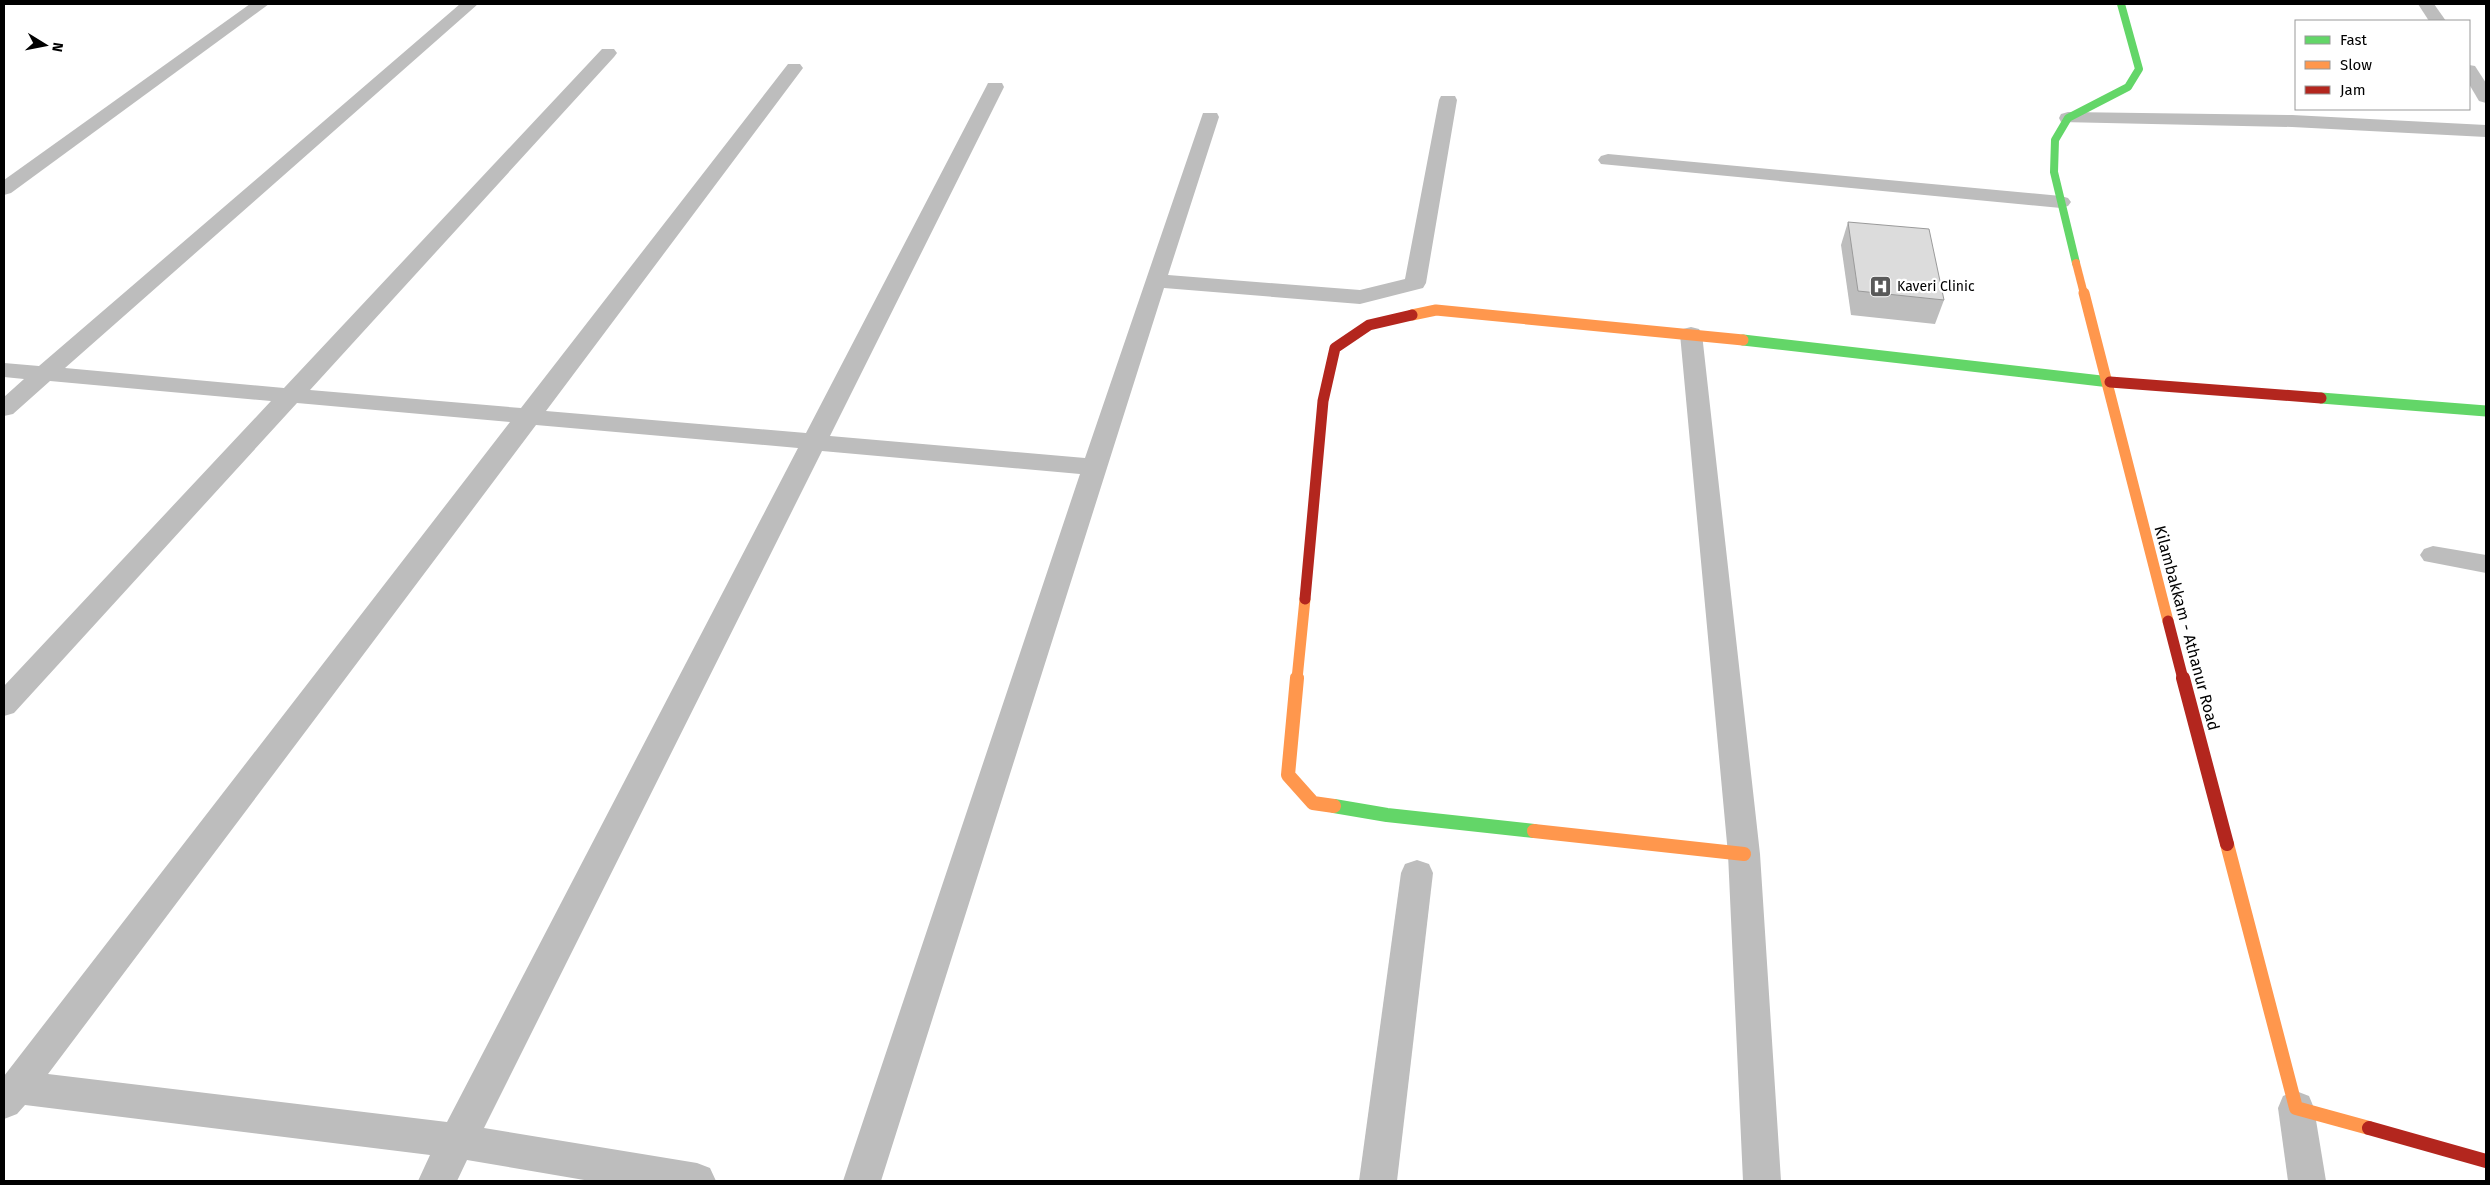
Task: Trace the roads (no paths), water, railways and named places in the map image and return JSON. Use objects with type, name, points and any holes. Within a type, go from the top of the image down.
[{"type":"street","points":[[4,189],[261,4]]},
{"type":"street","points":[[4,409],[470,4]]},
{"type":"street","points":[[2068,118],[2128,87],[2139,69],[2121,4]]},
{"type":"street","points":[[2426,4],[2436,20]]},
{"type":"street","points":[[4,705],[608,53]]},
{"type":"street","points":[[10,1094],[794,68]]},
{"type":"street","points":[[2470,72],[2486,97]]},
{"type":"street","points":[[438,1181],[995,87]]},
{"type":"street","points":[[1155,281],[1360,297],[1415,283],[1448,100]]},
{"type":"street","points":[[862,1181],[1210,117]]},
{"type":"street","points":[[2068,118],[2292,121],[2486,131]]},
{"type":"street","name":"Kilambakkam - Athanur Road","points":[[2068,118],[2055,140],[2054,172],[2105,382],[2296,1108]]},
{"type":"street","points":[[1608,160],[2061,202]]},
{"type":"street","points":[[1744,854],[1387,815],[1313,803],[1288,775],[1323,401],[1335,348],[1369,325],[1436,310],[1691,334],[2105,382],[2486,411]]},
{"type":"street","points":[[1691,334],[1744,854],[1762,1181]]},
{"type":"street","points":[[4,370],[1095,466]]},
{"type":"street","points":[[2433,555],[2486,564]]},
{"type":"street","points":[[1378,1181],[1417,873]]},
{"type":"street","points":[[10,1094],[457,1141],[697,1181]]},
{"type":"street","points":[[2307,1181],[2296,1108],[2486,1161]]},
{"type":"place","name":"Kaveri Clinic","points":[[1881,286]]}]
